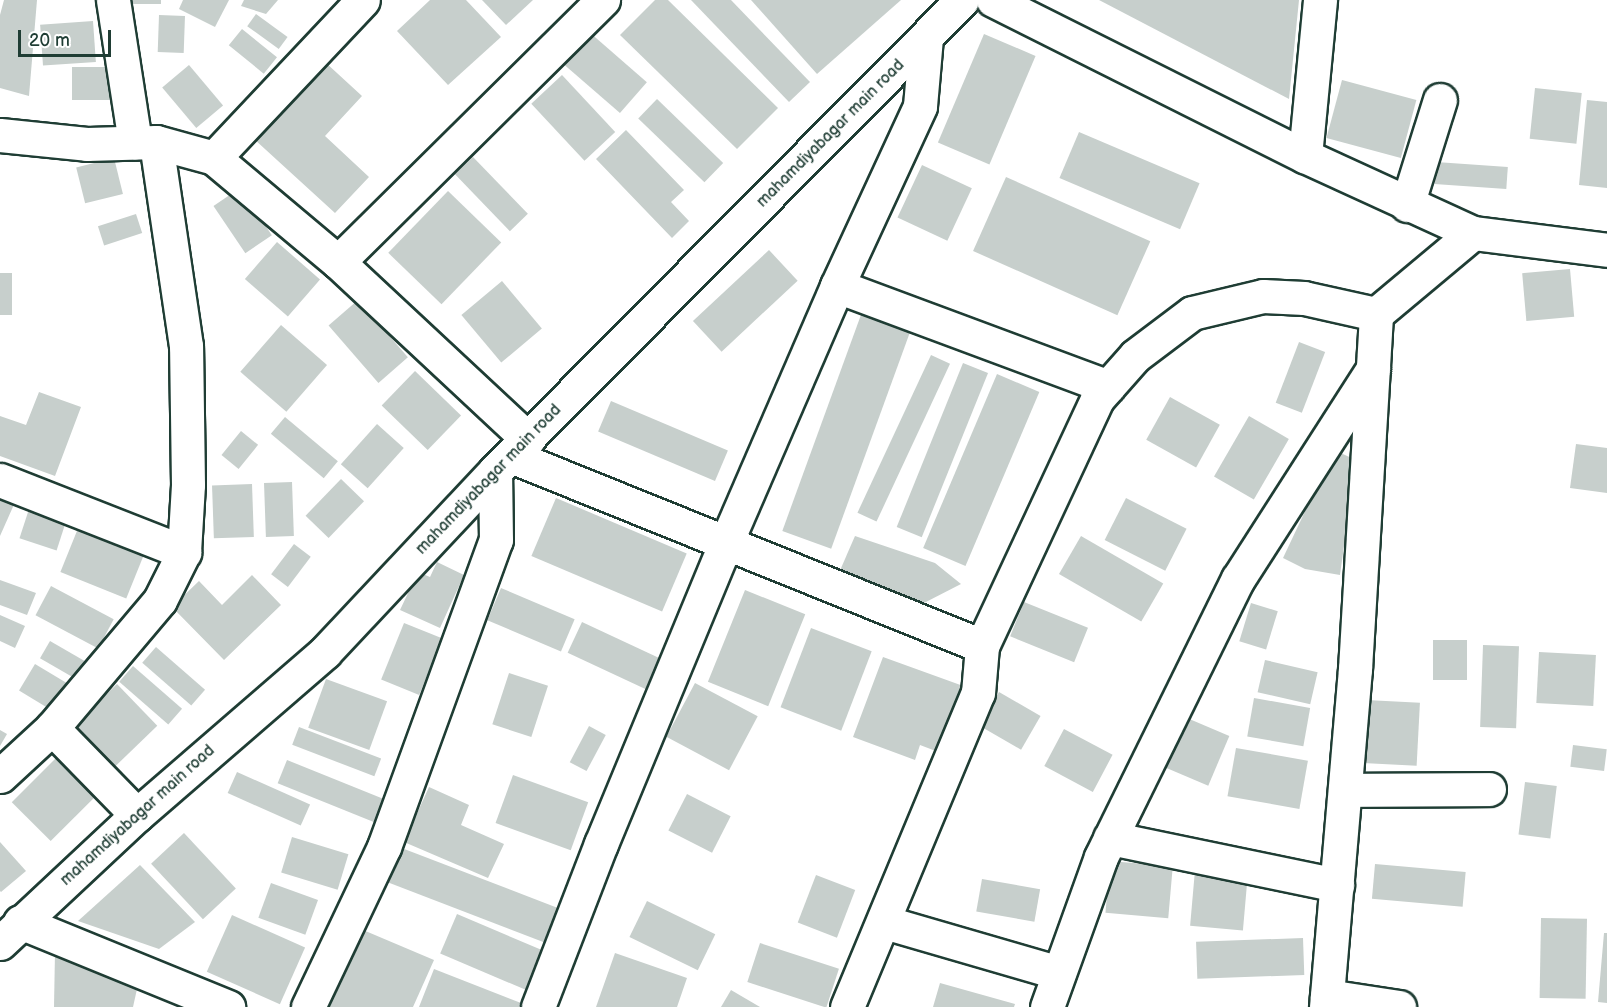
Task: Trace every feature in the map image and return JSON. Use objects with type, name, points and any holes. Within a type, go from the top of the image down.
[{"type":"street","points":[[0,776],[52,728],[160,600],[184,552],[188,484],[186,346],[146,142],[113,0]]},
{"type":"street","points":[[214,158],[363,0]]},
{"type":"street","points":[[338,262],[603,0]]},
{"type":"street","name":"mahamdiyabagar main road","points":[[10,933],[137,815],[325,652],[511,455],[962,0]]},
{"type":"street","points":[[993,0],[1305,156],[1407,205],[1473,233],[1607,250]]},
{"type":"street","points":[[1305,156],[1320,0]]},
{"type":"street","points":[[538,1007],[605,833],[725,545],[837,286],[920,106],[926,38]]},
{"type":"street","points":[[1407,205],[1440,100]]},
{"type":"street","points":[[3,142],[87,144],[146,142],[214,158],[338,262],[511,455],[725,545],[982,646]]},
{"type":"street","points":[[1399,1007],[1327,1002],[1345,790],[1376,314],[1473,233]]},
{"type":"street","points":[[837,286],[1108,387]]},
{"type":"street","points":[[847,1007],[978,693],[982,646],[1097,399],[1135,356],[1167,330],[1192,313],[1218,305],[1263,296],[1294,297],[1376,314]]},
{"type":"street","points":[[1047,1007],[1110,838],[1238,579],[1373,369]]},
{"type":"street","points":[[308,1007],[384,847],[496,540],[511,455]]},
{"type":"street","points":[[0,480],[184,552]]},
{"type":"street","points":[[52,728],[137,815]]},
{"type":"street","points":[[1345,790],[1489,789]]},
{"type":"street","points":[[1110,838],[1337,885]]},
{"type":"street","points":[[884,922],[1059,974]]},
{"type":"street","points":[[10,933],[228,1007]]},
{"type":"building","points":[[4,0],[37,0],[29,96],[0,88],[0,15]]},
{"type":"building","points":[[120,0],[161,0],[161,4],[120,4]]},
{"type":"building","points":[[183,0],[229,0],[215,27],[179,9]]},
{"type":"building","points":[[244,0],[278,0],[266,14],[241,6]]},
{"type":"building","points":[[430,0],[466,0],[501,37],[448,85],[397,31]]},
{"type":"building","points":[[482,0],[533,0],[506,25]]},
{"type":"building","points":[[655,0],[668,0],[778,108],[737,149],[620,35]]},
{"type":"building","points":[[691,0],[731,0],[810,82],[789,102]]},
{"type":"building","points":[[751,0],[901,0],[817,74]]},
{"type":"building","points":[[1099,0],[1299,0],[1289,99]]},
{"type":"building","points":[[256,14],[288,37],[279,49],[247,26]]},
{"type":"building","points":[[159,15],[185,16],[184,53],[158,52]]},
{"type":"building","points":[[93,21],[96,62],[43,66],[40,25]]},
{"type":"building","points":[[242,29],[277,57],[264,74],[229,45]]},
{"type":"building","points":[[588,31],[647,82],[620,113],[561,62]]},
{"type":"building","points":[[984,34],[1036,56],[989,165],[938,143]]},
{"type":"building","points":[[325,62],[362,96],[325,136],[369,177],[335,213],[254,139]]},
{"type":"building","points":[[189,65],[223,106],[196,128],[162,87]]},
{"type":"building","points":[[72,67],[116,67],[116,100],[72,100]]},
{"type":"building","points":[[562,75],[615,132],[584,161],[531,104]]},
{"type":"building","points":[[1342,80],[1416,100],[1401,158],[1326,138]]},
{"type":"building","points":[[1535,88],[1582,93],[1576,144],[1530,139]]},
{"type":"building","points":[[657,99],[723,163],[704,182],[638,118]]},
{"type":"building","points":[[1587,100],[1607,102],[1607,188],[1579,185]]},
{"type":"building","points":[[626,130],[684,190],[671,202],[689,221],[672,238],[596,159]]},
{"type":"building","points":[[1079,132],[1200,183],[1180,229],[1059,178]]},
{"type":"building","points":[[473,157],[528,214],[510,231],[455,174]]},
{"type":"building","points":[[114,158],[123,194],[85,203],[76,167]]},
{"type":"building","points":[[1436,162],[1508,167],[1506,189],[1434,184]]},
{"type":"building","points":[[922,165],[972,188],[947,241],[897,218]]},
{"type":"building","points":[[1006,177],[1150,241],[1117,315],[973,251]]},
{"type":"building","points":[[240,188],[272,235],[245,253],[213,206]]},
{"type":"building","points":[[448,191],[501,242],[441,304],[388,253]]},
{"type":"building","points":[[136,214],[142,233],[104,245],[98,226]]},
{"type":"building","points":[[277,242],[320,279],[288,316],[245,279]]},
{"type":"building","points":[[769,250],[798,281],[722,352],[693,321]]},
{"type":"building","points":[[1570,269],[1574,317],[1526,321],[1522,273]]},
{"type":"building","points":[[0,273],[12,273],[12,315],[0,315]]},
{"type":"building","points":[[502,281],[542,328],[501,363],[461,315]]},
{"type":"building","points":[[358,300],[408,357],[378,383],[329,326]]},
{"type":"building","points":[[862,312],[911,330],[831,549],[782,531]]},
{"type":"building","points":[[281,325],[327,365],[286,412],[240,372]]},
{"type":"building","points":[[1299,342],[1325,352],[1302,413],[1276,403]]},
{"type":"building","points":[[931,355],[950,364],[876,522],[857,513]]},
{"type":"building","points":[[963,363],[988,373],[922,537],[897,527]]},
{"type":"building","points":[[415,371],[461,415],[428,450],[382,406]]},
{"type":"building","points":[[997,374],[1039,392],[965,566],[923,548]]},
{"type":"building","points":[[39,392],[81,407],[55,476],[0,456],[0,416],[26,425]]},
{"type":"building","points":[[1170,397],[1220,425],[1196,467],[1146,440]]},
{"type":"building","points":[[611,401],[728,451],[715,481],[598,431]]},
{"type":"building","points":[[1249,416],[1289,439],[1254,500],[1214,477]]},
{"type":"building","points":[[285,417],[338,461],[324,478],[271,434]]},
{"type":"building","points":[[377,424],[404,448],[368,488],[341,464]]},
{"type":"building","points":[[241,431],[258,445],[239,469],[221,455]]},
{"type":"building","points":[[1576,444],[1607,448],[1607,493],[1570,488]]},
{"type":"building","points":[[1334,450],[1356,460],[1340,575],[1305,569],[1283,558]]},
{"type":"building","points":[[341,479],[364,501],[329,538],[306,516]]},
{"type":"building","points":[[292,482],[294,536],[266,537],[264,483]]},
{"type":"building","points":[[252,484],[254,537],[214,538],[212,485]]},
{"type":"building","points":[[0,493],[16,500],[0,536]]},
{"type":"building","points":[[556,498],[687,553],[662,611],[531,556]]},
{"type":"building","points":[[1126,498],[1187,529],[1165,571],[1105,540]]},
{"type":"building","points":[[30,506],[67,518],[57,550],[19,538]]},
{"type":"building","points":[[81,521],[147,548],[126,599],[60,572]]},
{"type":"building","points":[[855,536],[935,563],[961,584],[922,604],[838,575]]},
{"type":"building","points":[[1081,536],[1163,584],[1141,622],[1059,574]]},
{"type":"building","points":[[294,544],[311,557],[288,587],[271,574]]},
{"type":"building","points":[[437,562],[464,575],[440,628],[400,610],[418,572],[430,577]]},
{"type":"building","points":[[252,575],[281,605],[224,660],[172,607],[199,581],[222,605]]},
{"type":"building","points":[[0,580],[36,593],[27,615],[0,605]]},
{"type":"building","points":[[51,586],[114,619],[98,648],[36,615]]},
{"type":"building","points":[[501,588],[575,619],[561,651],[487,620]]},
{"type":"building","points":[[745,590],[805,614],[768,706],[708,682]]},
{"type":"building","points":[[1024,602],[1088,628],[1074,662],[1010,636]]},
{"type":"building","points":[[1251,603],[1278,611],[1266,649],[1239,641]]},
{"type":"building","points":[[0,615],[25,626],[15,648],[0,641]]},
{"type":"building","points":[[582,622],[667,662],[653,693],[568,653]]},
{"type":"building","points":[[404,623],[442,638],[419,695],[381,680]]},
{"type":"building","points":[[811,628],[872,651],[841,731],[781,707]]},
{"type":"building","points":[[1433,640],[1467,640],[1467,680],[1433,680]]},
{"type":"building","points":[[50,641],[92,665],[82,682],[40,658]]},
{"type":"building","points":[[1483,645],[1519,646],[1516,728],[1480,727]]},
{"type":"building","points":[[156,647],[205,690],[191,705],[142,663]]},
{"type":"building","points":[[1539,652],[1596,655],[1593,706],[1536,703]]},
{"type":"building","points":[[883,657],[966,687],[941,753],[920,745],[915,760],[853,737]]},
{"type":"building","points":[[1265,660],[1318,672],[1310,704],[1258,692]]},
{"type":"building","points":[[35,664],[67,683],[51,710],[19,691]]},
{"type":"building","points":[[133,666],[182,709],[168,724],[119,682]]},
{"type":"building","points":[[509,673],[548,686],[531,737],[492,724]]},
{"type":"building","points":[[326,679],[387,701],[369,750],[308,728]]},
{"type":"building","points":[[695,683],[758,716],[729,770],[666,737]]},
{"type":"building","points":[[117,684],[157,726],[111,770],[71,728]]},
{"type":"building","points":[[999,692],[1041,716],[1021,750],[980,726]]},
{"type":"building","points":[[1254,698],[1310,708],[1303,746],[1247,736]]},
{"type":"building","points":[[1366,700],[1420,703],[1417,766],[1363,763]]},
{"type":"building","points":[[1187,718],[1229,736],[1208,786],[1166,768]]},
{"type":"building","points":[[589,726],[606,735],[587,771],[570,762]]},
{"type":"building","points":[[299,727],[381,759],[374,776],[292,745]]},
{"type":"building","points":[[1064,729],[1113,755],[1093,792],[1044,766]]},
{"type":"building","points":[[0,730],[7,734],[0,746]]},
{"type":"building","points":[[1573,745],[1607,749],[1604,771],[1570,767]]},
{"type":"building","points":[[1236,748],[1308,761],[1299,809],[1227,796]]},
{"type":"building","points":[[62,752],[101,791],[51,841],[12,802]]},
{"type":"building","points":[[287,760],[386,800],[377,823],[278,783]]},
{"type":"building","points":[[237,772],[310,805],[301,826],[228,793]]},
{"type":"building","points":[[513,775],[588,802],[571,850],[496,823]]},
{"type":"building","points":[[1525,782],[1557,786],[1550,839],[1519,835]]},
{"type":"building","points":[[429,787],[469,805],[461,825],[504,844],[488,878],[404,842]]},
{"type":"building","points":[[687,794],[731,816],[712,853],[668,831]]},
{"type":"building","points":[[184,833],[236,889],[203,919],[151,864]]},
{"type":"building","points":[[292,837],[348,854],[338,890],[281,872]]},
{"type":"building","points":[[0,842],[26,871],[1,892],[0,891]]},
{"type":"building","points":[[399,847],[562,910],[549,944],[386,882]]},
{"type":"building","points":[[1110,861],[1173,866],[1168,918],[1105,913]]},
{"type":"building","points":[[1375,864],[1466,872],[1463,907],[1372,899]]},
{"type":"building","points":[[140,865],[195,922],[159,949],[78,921]]},
{"type":"building","points":[[1195,870],[1248,875],[1243,930],[1190,926]]},
{"type":"building","points":[[816,875],[855,890],[837,938],[798,923]]},
{"type":"building","points":[[982,879],[1040,889],[1034,922],[976,911]]},
{"type":"building","points":[[271,883],[318,900],[305,935],[258,918]]},
{"type":"building","points":[[647,901],[715,934],[698,970],[629,937]]},
{"type":"building","points":[[457,914],[545,952],[529,991],[440,954]]},
{"type":"building","points":[[232,915],[305,948],[280,1004],[207,972]]},
{"type":"building","points":[[1541,918],[1587,919],[1586,999],[1540,998]]},
{"type":"building","points":[[356,927],[434,960],[413,1007],[322,1007]]},
{"type":"building","points":[[1604,933],[1607,933],[1607,1003],[1598,1002]]},
{"type":"building","points":[[1303,938],[1304,975],[1197,979],[1196,942]]},
{"type":"building","points":[[760,943],[839,969],[826,1007],[747,982]]},
{"type":"building","points":[[55,952],[137,989],[133,1007],[54,1007]]},
{"type":"building","points":[[615,953],[687,978],[677,1007],[596,1007]]},
{"type":"building","points":[[434,969],[521,1003],[519,1007],[419,1007]]},
{"type":"building","points":[[940,983],[1015,1004],[1014,1007],[933,1007]]},
{"type":"building","points":[[731,990],[760,1007],[721,1007]]}]
